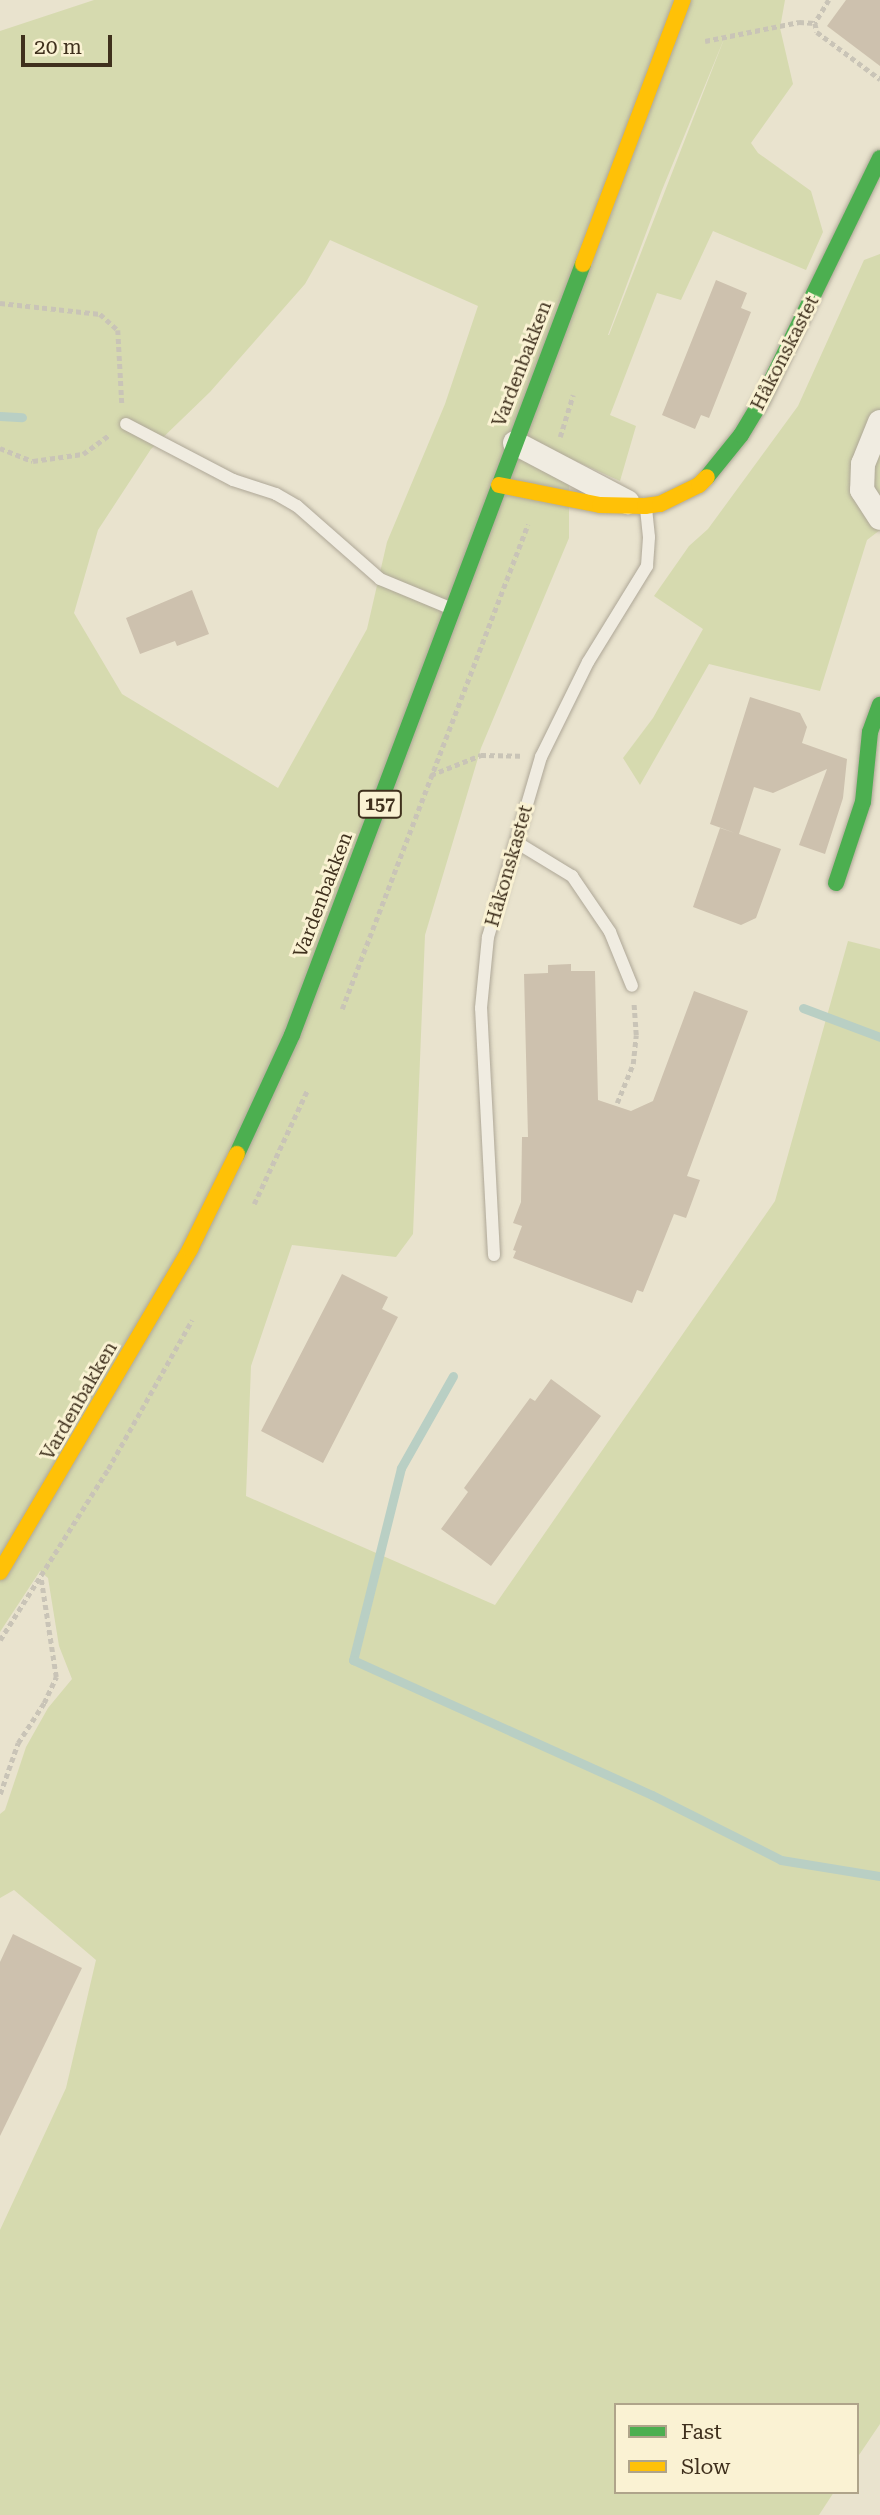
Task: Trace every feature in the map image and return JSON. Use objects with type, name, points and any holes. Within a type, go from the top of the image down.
[{"type":"main road","name":"Vardenbakken","points":[[0,1572],[140,1338],[239,1153],[292,1035],[683,0]]},
{"type":"main road","name":"Håkonskastet","points":[[499,485],[600,505],[639,506],[660,504],[699,485],[741,435],[785,357],[880,158]]},
{"type":"main road","points":[[836,883],[863,802],[870,732],[880,705]]},
{"type":"street","points":[[880,422],[863,464],[862,490],[880,518]]},
{"type":"street","points":[[515,443],[639,506]]},
{"type":"lane","points":[[126,424],[233,480],[276,494],[297,506],[380,579],[453,609]]},
{"type":"lane","name":"Håkonskastet","points":[[494,1255],[481,1008],[488,937],[541,757],[588,662],[647,566],[649,537],[639,506]]},
{"type":"lane","points":[[516,842],[572,876],[610,932],[632,986]]},
{"type":"path","points":[[830,0],[815,23],[817,32],[880,79]]},
{"type":"path","points":[[705,41],[799,22],[815,23]]},
{"type":"path","points":[[0,303],[100,314],[118,330],[122,413],[126,424],[83,454],[33,461],[0,448]]},
{"type":"path","points":[[430,775],[481,755],[541,757]]},
{"type":"path","points":[[617,1103],[633,1064],[636,1035],[632,986]]},
{"type":"path","points":[[0,1794],[18,1743],[44,1703],[56,1677],[41,1578]]},
{"type":"green space","points":[[94,0],[785,0],[780,28],[793,84],[751,143],[758,153],[811,191],[823,232],[806,270],[713,231],[681,300],[657,293],[610,415],[636,426],[620,481],[569,458],[569,538],[481,748],[425,935],[413,1234],[396,1257],[292,1245],[251,1366],[246,1496],[495,1605],[775,1201],[848,941],[880,949],[880,2424],[859,2455],[859,2403],[614,2403],[614,2494],[833,2494],[819,2515],[0,2515],[0,2230],[66,2088],[96,1960],[14,1890],[0,1898],[0,1814],[5,1810],[26,1747],[48,1708],[72,1679],[59,1646],[48,1578],[40,1571],[0,1632],[0,31]],"holes":[[[726,34],[609,335],[662,190]],[[330,240],[478,306],[445,404],[387,542],[367,629],[278,788],[122,694],[74,613],[98,530],[151,449],[210,392],[305,284]]]},
{"type":"green space","points":[[880,254],[880,530],[867,540],[820,691],[709,664],[640,785],[623,758],[653,718],[703,629],[654,596],[689,546],[708,529],[798,406],[864,260]]},
{"type":"building","points":[[846,0],[880,0],[880,66],[827,26]]},
{"type":"building","points":[[716,280],[747,293],[741,308],[751,312],[709,418],[701,415],[695,429],[662,415]]},
{"type":"building","points":[[192,590],[209,634],[177,646],[175,641],[140,654],[126,618]]},
{"type":"building","points":[[750,697],[800,713],[807,727],[802,743],[847,759],[843,798],[825,854],[799,845],[827,769],[773,793],[754,787],[739,834],[781,849],[756,918],[741,925],[693,907],[720,828],[735,833],[710,824]]},
{"type":"building","points":[[571,964],[571,971],[595,971],[598,1100],[631,1111],[653,1101],[694,991],[748,1011],[687,1176],[700,1180],[686,1218],[674,1214],[643,1292],[637,1290],[632,1303],[513,1258],[516,1251],[513,1250],[522,1226],[513,1223],[521,1202],[522,1137],[528,1137],[524,974],[548,973],[548,965]]},
{"type":"building","points":[[342,1274],[388,1297],[382,1309],[398,1317],[323,1463],[261,1431]]},
{"type":"building","points":[[551,1379],[601,1416],[491,1566],[441,1529],[468,1492],[464,1488],[530,1398],[535,1401]]},
{"type":"building","points":[[13,1934],[82,1968],[0,2136],[0,1962]]},
{"type":"waterway","points":[[0,416],[22,417]]},
{"type":"waterway","points":[[803,1008],[880,1037]]},
{"type":"waterway","points":[[453,1376],[401,1468],[353,1660],[652,1795],[781,1860],[880,1876]]},
{"type":"traffic: fast","points":[[707,477],[741,435],[762,400],[880,158]]},
{"type":"traffic: fast","points":[[237,1154],[292,1035],[583,264]]},
{"type":"traffic: fast","points":[[836,883],[863,802],[870,732],[880,705]]},
{"type":"traffic: slow","points":[[583,264],[683,0]]},
{"type":"traffic: slow","points":[[499,485],[600,505],[645,506],[660,504],[699,485],[707,477]]},
{"type":"traffic: slow","points":[[0,1572],[190,1249],[237,1154]]}]
